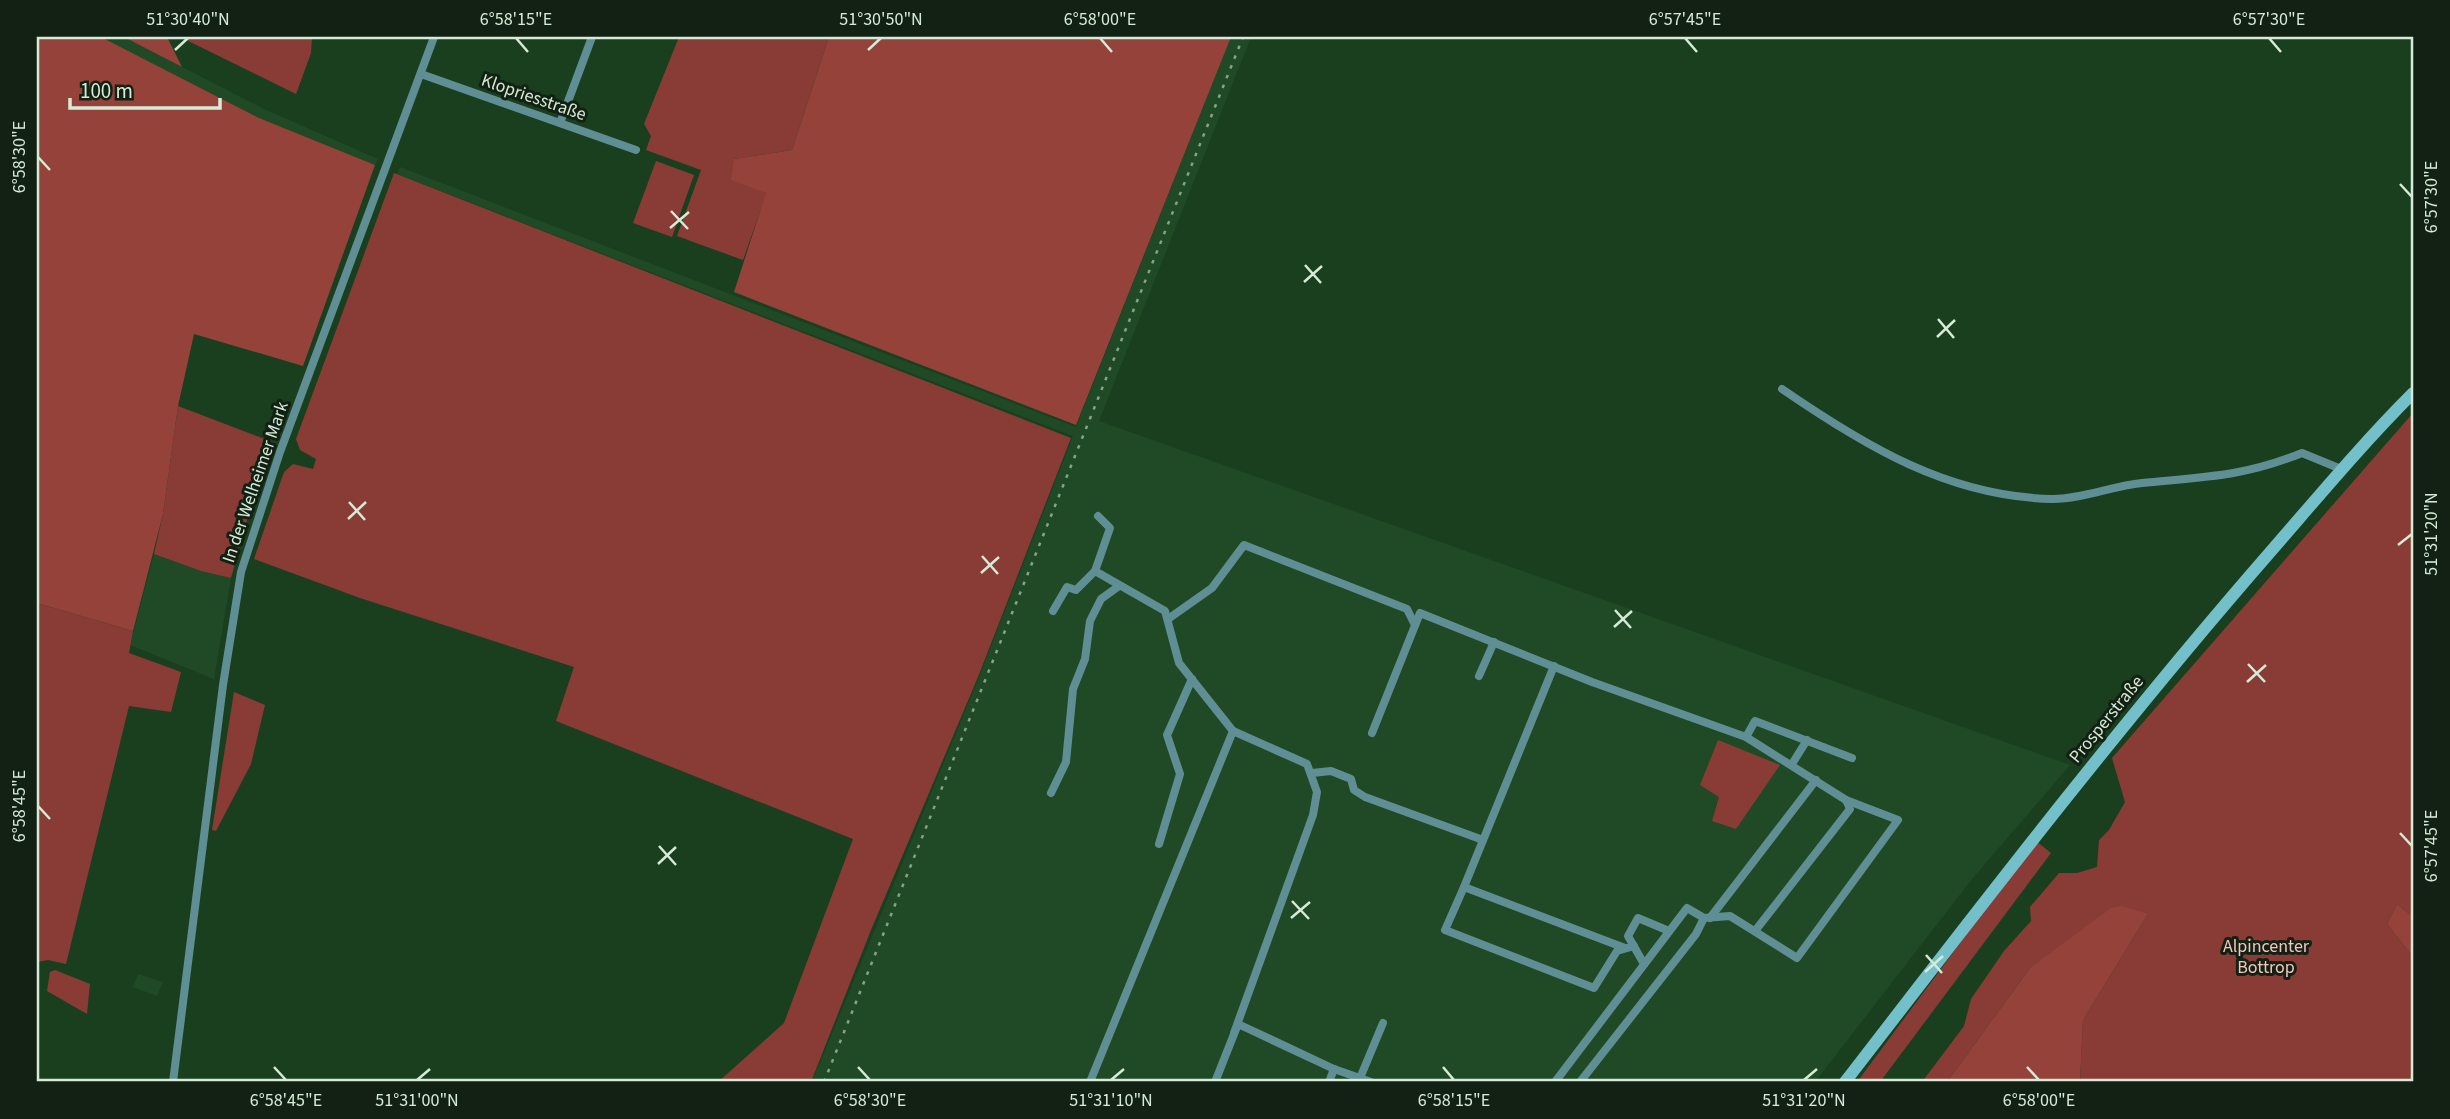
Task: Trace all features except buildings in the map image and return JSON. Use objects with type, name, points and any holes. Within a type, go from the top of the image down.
[{"type":"main road","name":"Prosperstraße","points":[[1845,1082],[2075,784],[2341,469],[2413,393]]},
{"type":"street","name":"In der Welheimer Mark","points":[[173,1082],[223,685],[241,572],[280,452],[434,37]]},
{"type":"street","points":[[560,123],[593,37]]},
{"type":"street","name":"Klopriesstraße","points":[[421,74],[636,149]]},
{"type":"street","points":[[1782,389],[1825,419],[1937,479],[1991,492],[2054,499],[2138,484],[2256,471],[2302,453],[2341,469]]},
{"type":"street","points":[[1053,611],[1067,587],[1076,590],[1096,571],[1110,528],[1098,516]]},
{"type":"street","points":[[1168,620],[1212,588],[1244,545],[1407,609],[1415,625]]},
{"type":"street","points":[[1096,571],[1165,611],[1179,663],[1233,731],[1307,764],[1312,773],[1317,792],[1313,815],[1234,1033]]},
{"type":"street","points":[[1051,793],[1066,762],[1073,689],[1085,659],[1090,621],[1101,599],[1119,586]]},
{"type":"street","points":[[1372,733],[1420,613],[1746,737],[1846,800],[1898,820],[1797,958],[1730,916],[1707,918],[1686,908],[1555,1082]]},
{"type":"street","points":[[1479,676],[1494,642]]},
{"type":"street","points":[[1554,666],[1445,930],[1594,988],[1617,951],[1629,947]]},
{"type":"street","points":[[1159,844],[1180,774],[1167,735],[1192,679]]},
{"type":"street","points":[[1746,737],[1755,721],[1852,758]]},
{"type":"street","points":[[1090,1082],[1233,731]]},
{"type":"street","points":[[1792,764],[1807,740]]},
{"type":"street","points":[[1312,773],[1331,771],[1350,779],[1354,790],[1365,797],[1483,840]]},
{"type":"street","points":[[1580,1082],[1815,780]]},
{"type":"street","points":[[1755,931],[1850,809],[1846,800]]},
{"type":"street","points":[[1464,887],[1629,947],[1644,964]]},
{"type":"street","points":[[1629,947],[1628,936],[1638,918],[1669,931]]},
{"type":"street","points":[[1360,1078],[1383,1023]]},
{"type":"street","points":[[1214,1082],[1238,1024],[1334,1069],[1371,1082]]},
{"type":"street","points":[[1329,1082],[1334,1069]]},
{"type":"shaded area","points":[[37,37],[101,37],[259,118],[375,165],[303,366],[194,334],[178,406],[163,514],[133,631],[37,603]]},
{"type":"shaded area","points":[[101,37],[124,37],[264,109],[378,159],[375,165],[259,118]]},
{"type":"shaded area","points":[[124,37],[167,37],[182,67]]},
{"type":"shaded area","points":[[829,37],[1231,37],[1076,425],[734,292],[766,193],[731,180],[734,159],[792,150]]},
{"type":"shaded area","points":[[1231,37],[1251,37],[1099,421],[2070,765],[1972,879],[1815,1082],[812,1082],[979,677],[1073,436],[397,174],[400,167],[1076,427]]},
{"type":"shaded area","points":[[154,554],[201,571],[231,578],[214,679],[130,645]]},
{"type":"shaded area","points":[[2397,904],[2413,917],[2413,957],[2387,924]]},
{"type":"shaded area","points":[[2122,906],[2148,914],[2083,1020],[2080,1082],[1947,1082],[2030,968],[2111,908]]},
{"type":"shaded area","points":[[138,974],[163,982],[157,996],[133,987]]},
{"type":"green space","points":[[180,37],[312,37],[311,53],[296,94]]},
{"type":"green space","points":[[679,37],[829,37],[792,150],[734,159],[767,192],[743,260],[677,236],[701,170],[646,150],[651,136],[644,124]]},
{"type":"green space","points":[[656,161],[694,175],[672,237],[633,223]]},
{"type":"green space","points":[[394,173],[1071,438],[978,677],[871,930],[811,1082],[718,1082],[784,1023],[853,839],[556,721],[574,667],[360,598],[254,559],[284,472],[293,464],[313,469],[316,459],[300,450],[296,439]]},
{"type":"green space","points":[[178,406],[275,443],[249,513],[231,578],[201,571],[154,554],[163,514]]},
{"type":"green space","name":"Alpincenter Bottrop","points":[[2413,413],[2413,917],[2397,904],[2387,924],[2413,957],[2413,1082],[2080,1082],[2083,1020],[2148,914],[2030,968],[1947,1082],[1922,1082],[1964,1026],[1971,999],[2004,951],[2031,921],[2030,907],[2059,873],[2077,873],[2097,867],[2099,840],[2109,830],[2125,802],[2112,758]]},
{"type":"green space","points":[[37,603],[133,631],[129,653],[181,672],[171,712],[129,706],[66,964],[48,960],[37,962]]},
{"type":"green space","points":[[234,692],[265,705],[251,764],[216,831],[212,830]]},
{"type":"green space","points":[[1718,740],[1780,765],[1736,829],[1712,821],[1719,797],[1700,785]]},
{"type":"green space","points":[[2036,841],[2051,853],[1880,1082],[1857,1082]]},
{"type":"green space","points":[[55,970],[90,984],[87,1014],[47,991],[50,972]]},
{"type":"railway","points":[[824,1082],[1243,37]]}]
